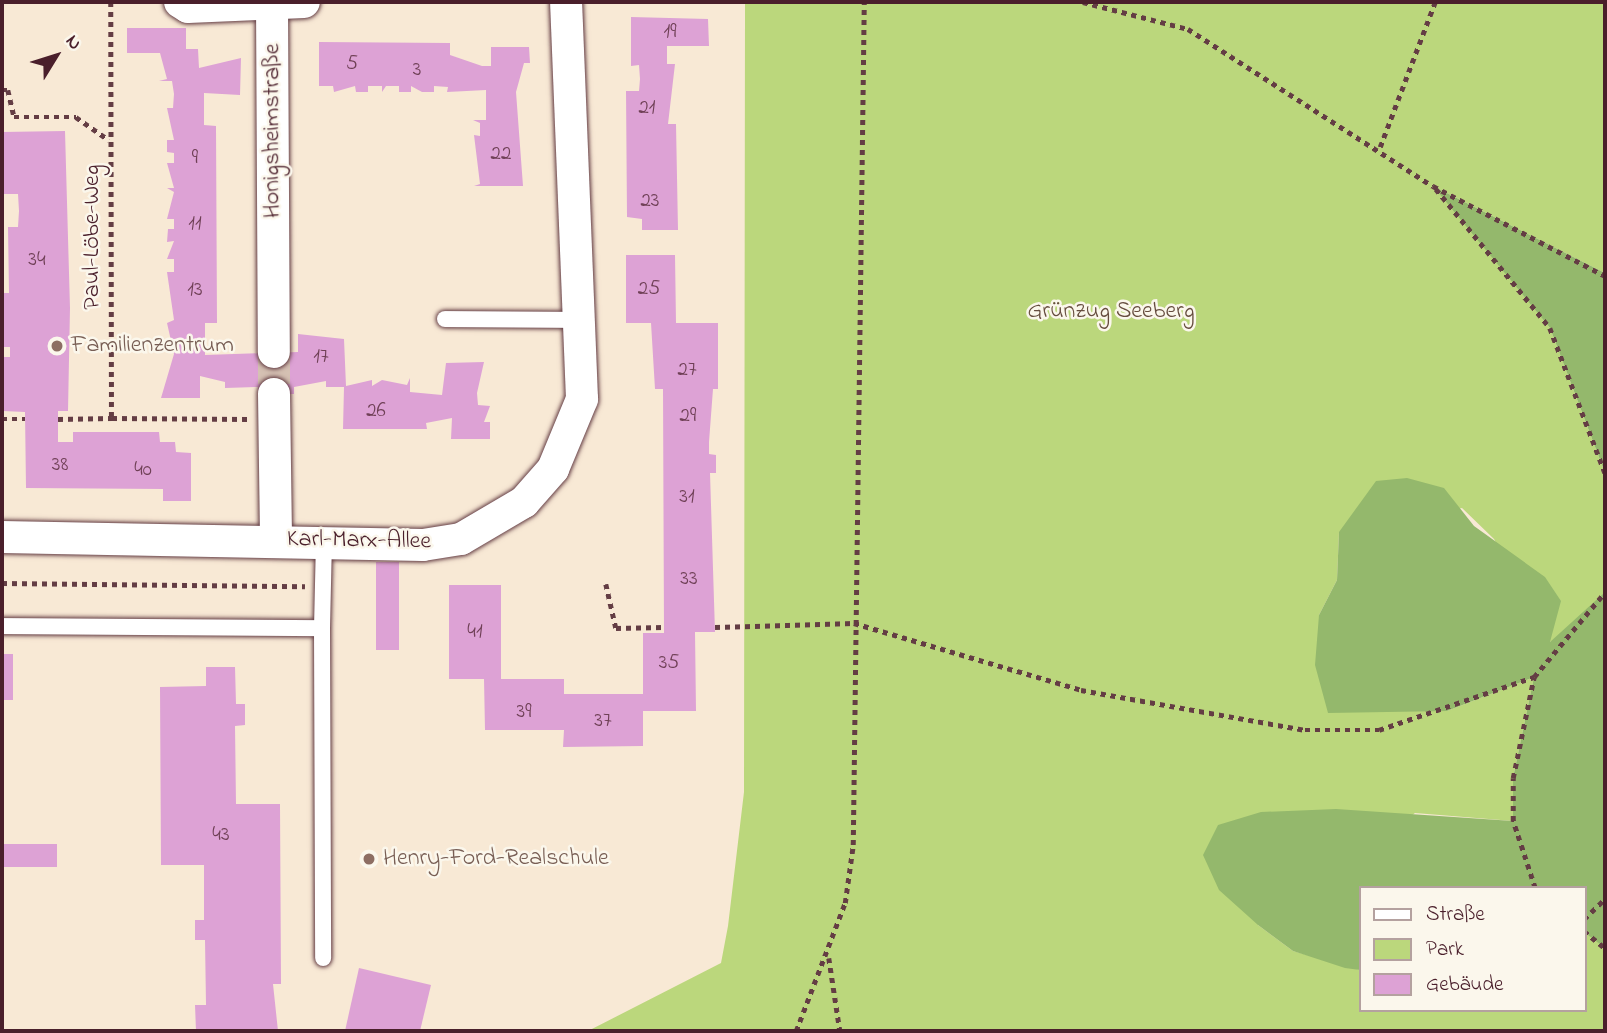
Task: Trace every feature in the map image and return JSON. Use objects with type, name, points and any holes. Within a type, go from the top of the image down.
[{"type":"street","points":[[180,2],[304,2]]},
{"type":"street","name":"Honigsheimstraße","points":[[272,2],[274,352]]},
{"type":"street","name":"Karl-Marx-Allee","points":[[2,537],[276,540],[423,545],[461,539],[524,502],[553,468],[575,424],[584,368],[566,2]]},
{"type":"street","points":[[274,406],[276,540]]},
{"type":"lane","points":[[445,319],[581,320]]},
{"type":"lane","points":[[323,958],[321,628],[324,542]]},
{"type":"lane","points":[[2,626],[321,628]]},
{"type":"path","name":"Paul-Löbe-Weg","points":[[111,2],[112,418]]},
{"type":"path","points":[[796,1031],[828,957],[853,845],[864,2]]},
{"type":"path","points":[[1083,2],[1188,29],[1381,146],[1433,186],[1605,276]]},
{"type":"path","points":[[1381,146],[1435,2]]},
{"type":"path","name":"Paul-Löbe-Weg","points":[[2,90],[8,90],[13,117],[76,117],[110,141]]},
{"type":"path","points":[[1433,186],[1550,328],[1605,473]]},
{"type":"path","points":[[58,419],[112,418],[274,406]]},
{"type":"path","points":[[2,419],[25,419]]},
{"type":"path","points":[[2,583],[323,586]]},
{"type":"path","points":[[606,584],[616,628],[664,628]]},
{"type":"path","points":[[1534,886],[1513,821],[1513,789],[1534,677],[1605,592]]},
{"type":"path","points":[[715,627],[855,623],[1081,690],[1305,730],[1379,730],[1534,677]]},
{"type":"path","points":[[1586,917],[1605,899]]},
{"type":"path","points":[[1586,933],[1605,948]]},
{"type":"path","points":[[828,957],[840,1031]]},
{"type":"green space","name":"Grünzug Seeberg","points":[[745,2],[1605,2],[1605,273],[1435,187],[1550,328],[1605,473],[1605,592],[1561,639],[1549,642],[1494,539],[1462,508],[1339,532],[1337,580],[1319,615],[1447,711],[1534,677],[1513,778],[1513,821],[1415,813],[1258,925],[1293,951],[1358,969],[1358,1012],[1586,1012],[1586,932],[1605,948],[1605,1031],[588,1031],[721,963],[744,792]]},
{"type":"green space","points":[[1433,186],[1605,273],[1605,473],[1550,328]]},
{"type":"green space","points":[[1407,478],[1444,488],[1474,526],[1545,577],[1561,601],[1550,642],[1605,592],[1605,948],[1586,934],[1586,886],[1358,886],[1358,970],[1293,951],[1258,925],[1219,890],[1203,855],[1218,825],[1261,812],[1336,809],[1513,821],[1513,778],[1534,677],[1447,711],[1328,713],[1315,665],[1319,615],[1337,580],[1339,532],[1376,481]]},
{"type":"building","points":[[631,17],[708,19],[709,46],[667,46],[667,64],[675,64],[668,124],[676,124],[678,230],[642,230],[642,219],[627,217],[626,91],[639,91],[640,79],[639,65],[631,66]]},
{"type":"building","points":[[127,28],[186,28],[186,49],[198,49],[199,68],[241,58],[240,95],[204,93],[204,125],[216,126],[217,323],[205,323],[205,355],[298,352],[298,334],[344,339],[346,386],[372,380],[372,386],[382,380],[407,385],[410,378],[410,392],[442,395],[446,363],[484,362],[477,393],[478,405],[490,406],[484,422],[490,422],[490,439],[451,439],[452,418],[426,423],[427,429],[343,429],[344,387],[326,387],[326,381],[294,387],[294,394],[258,394],[258,387],[225,388],[225,382],[200,376],[200,398],[161,398],[174,354],[167,323],[174,320],[167,272],[174,272],[174,259],[167,259],[174,241],[167,242],[168,229],[174,229],[174,219],[167,219],[174,192],[167,188],[174,188],[167,163],[174,163],[174,153],[167,152],[167,140],[174,140],[167,108],[173,108],[174,94],[172,81],[159,81],[167,79],[160,53],[127,53]]},
{"type":"building","points":[[319,42],[450,43],[450,55],[482,66],[491,66],[491,47],[529,47],[530,63],[524,63],[516,92],[523,186],[474,186],[480,184],[474,135],[480,136],[480,123],[473,120],[486,120],[486,90],[447,92],[448,87],[434,86],[434,92],[422,92],[411,86],[411,92],[399,92],[399,86],[386,86],[382,92],[382,86],[368,86],[368,92],[356,92],[355,86],[334,92],[333,86],[319,86]]},
{"type":"building","points":[[65,131],[70,308],[68,411],[58,411],[58,442],[73,442],[73,432],[159,432],[160,442],[175,442],[176,452],[191,453],[191,501],[163,501],[163,489],[26,488],[25,412],[3,411],[3,357],[10,357],[10,347],[2,347],[2,293],[9,293],[8,227],[18,227],[19,211],[18,194],[2,194],[2,132]]},
{"type":"building","points":[[626,255],[675,255],[676,323],[718,323],[718,389],[713,389],[709,442],[709,454],[716,455],[716,473],[710,473],[715,632],[695,632],[696,711],[643,711],[643,746],[563,747],[564,730],[485,730],[484,679],[449,679],[449,585],[501,585],[501,679],[564,679],[564,694],[643,694],[643,633],[664,633],[663,389],[655,389],[651,323],[626,323]]},
{"type":"building","points":[[376,562],[399,562],[399,650],[376,650]]},
{"type":"building","points":[[2,654],[13,654],[13,700],[2,700]]},
{"type":"building","points":[[206,667],[235,667],[236,704],[245,704],[245,725],[235,726],[236,804],[280,804],[281,984],[273,984],[278,1031],[196,1031],[195,1005],[206,1005],[205,940],[195,940],[195,920],[204,920],[204,865],[161,865],[160,687],[206,686]]},
{"type":"building","points":[[2,844],[57,844],[57,867],[2,867]]},
{"type":"building","points":[[359,968],[431,985],[420,1031],[345,1031]]},
{"type":"tunnel","points":[[274,352],[274,394]]},
{"type":"place","name":"Familienzentrum","points":[[57,346]]},
{"type":"place","name":"Henry-Ford-Realschule","points":[[369,859]]}]
